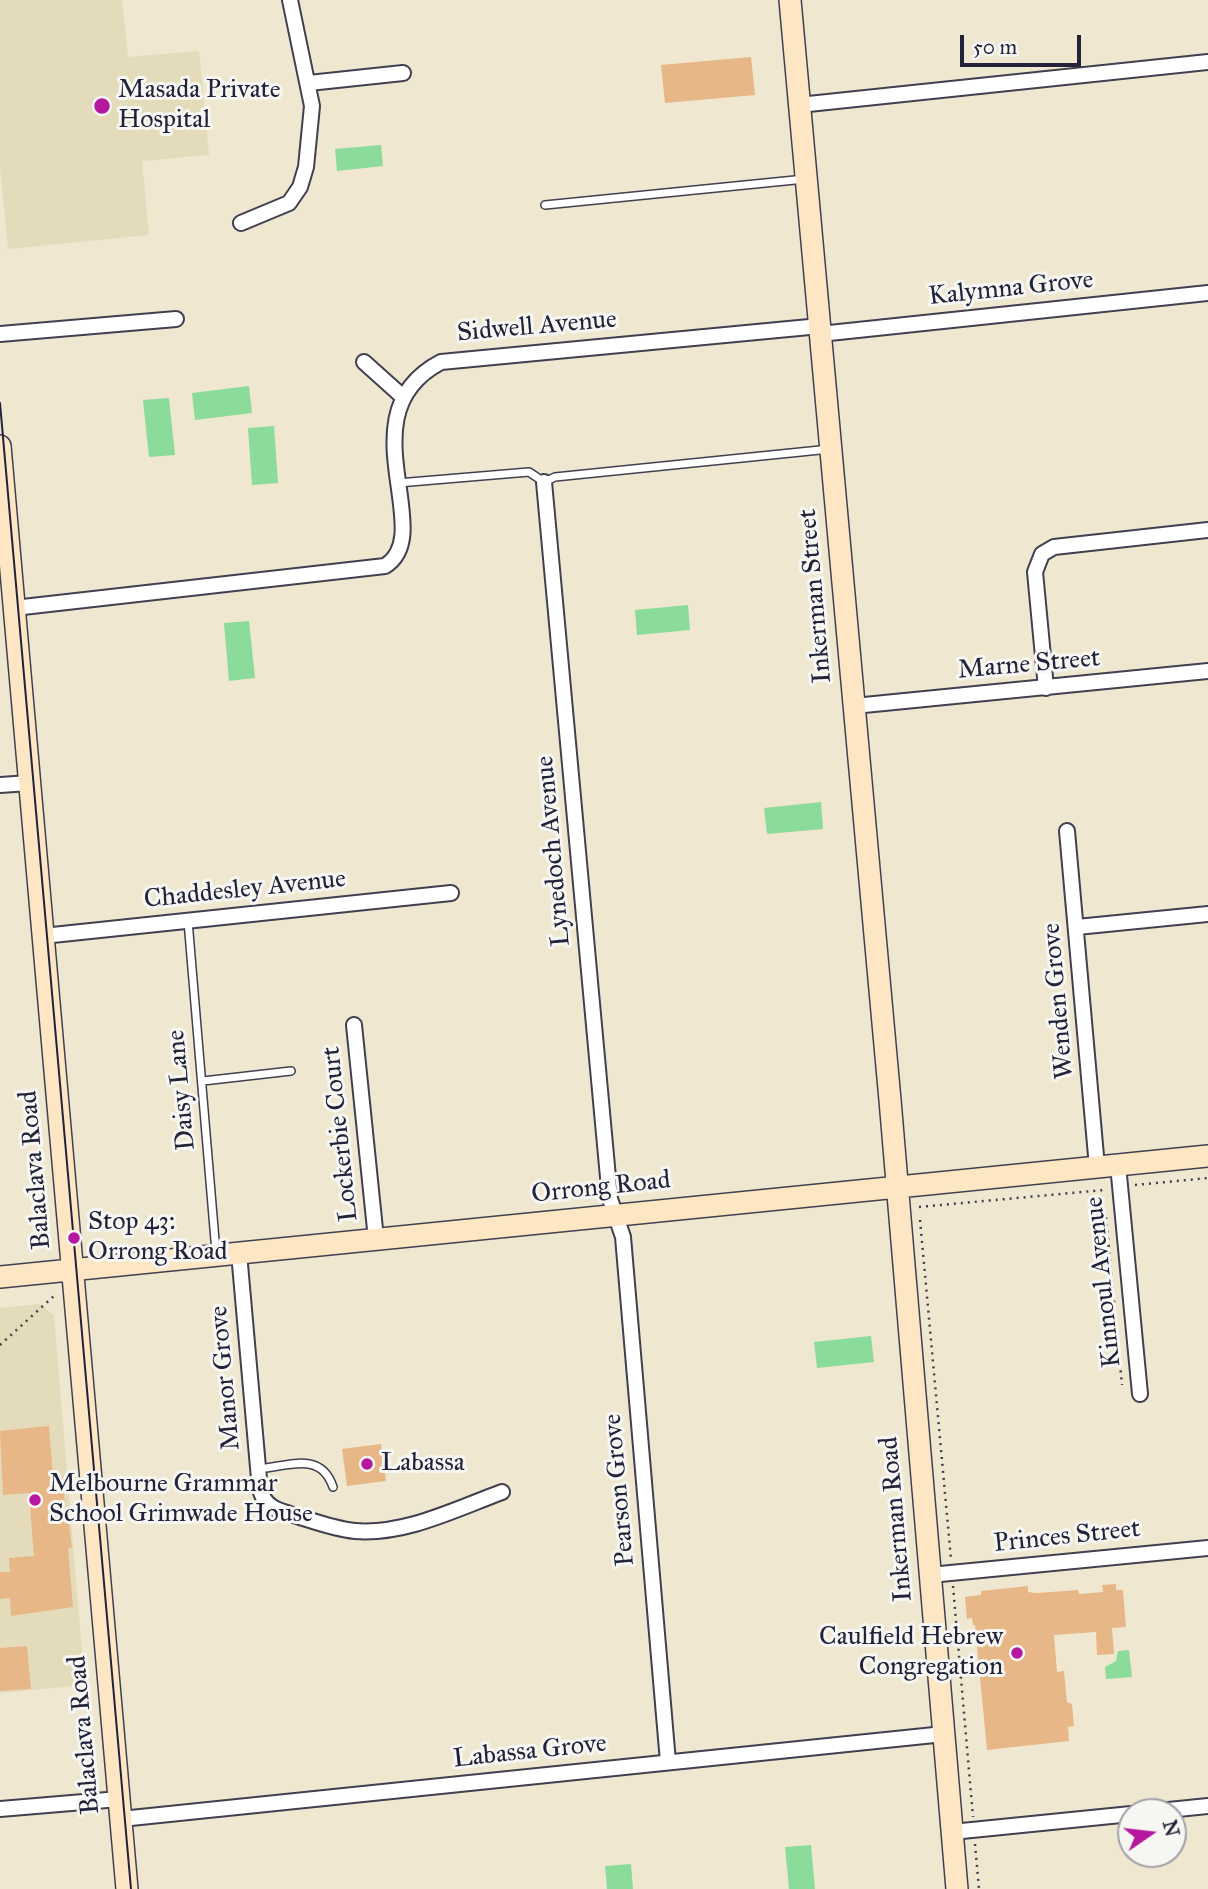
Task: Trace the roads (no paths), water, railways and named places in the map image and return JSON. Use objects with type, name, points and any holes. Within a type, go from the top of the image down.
[{"type":"street","points":[[241,223],[278,210],[289,203],[300,187],[310,147],[309,83],[293,25],[290,0]]},
{"type":"street","name":"Inkerman Street","points":[[790,0],[897,1187]]},
{"type":"street","points":[[799,105],[1208,61]]},
{"type":"street","points":[[309,83],[403,74]]},
{"type":"street","name":"Kalymna Grove","points":[[820,330],[1208,293]]},
{"type":"street","points":[[0,334],[176,319]]},
{"type":"street","name":"Sidwell Avenue","points":[[403,397],[422,374],[453,359],[820,330]]},
{"type":"street","points":[[14,608],[385,566],[396,557],[402,544],[394,438],[403,397],[364,362]]},
{"type":"street","name":"Balaclava Road","points":[[0,446],[4,542],[14,608],[127,1889]]},
{"type":"street","name":"Lynedoch Avenue","points":[[544,482],[610,1199],[616,1215]]},
{"type":"street","points":[[1046,688],[1035,572],[1042,554],[1054,547],[1208,530]]},
{"type":"street","name":"Marne Street","points":[[854,706],[1208,671]]},
{"type":"street","points":[[0,785],[29,783]]},
{"type":"street","name":"Wenden Grove","points":[[1067,831],[1107,1166]]},
{"type":"street","name":"Chaddesley Avenue","points":[[43,936],[451,893]]},
{"type":"street","points":[[1077,927],[1208,914]]},
{"type":"street","name":"Lockerbie Court","points":[[355,1025],[376,1239]]},
{"type":"street","name":"Orrong Road","points":[[0,1277],[1208,1156]]},
{"type":"street","name":"Kinnoul Avenue","points":[[1107,1166],[1119,1187],[1140,1394]]},
{"type":"street","name":"Inkerman Road","points":[[897,1187],[957,1889]]},
{"type":"street","name":"Pearson Grove","points":[[616,1215],[623,1237],[668,1762]]},
{"type":"street","name":"Manor Grove","points":[[239,1253],[258,1469],[263,1498],[271,1507],[329,1526],[357,1531],[416,1522],[502,1492]]},
{"type":"street","name":"Princes Street","points":[[930,1575],[1208,1548]]},
{"type":"street","name":"Labassa Grove","points":[[0,1808],[120,1809],[668,1762],[944,1734]]},
{"type":"street","points":[[1187,1808],[1208,1806]]},
{"type":"street","points":[[952,1832],[1117,1815]]},
{"type":"lane","points":[[545,205],[806,179]]},
{"type":"lane","points":[[398,483],[528,472],[544,482],[555,477],[831,449]]},
{"type":"lane","name":"Daisy Lane","points":[[188,921],[217,1255]]},
{"type":"lane","points":[[203,1081],[290,1071]]},
{"type":"lane","points":[[258,1469],[313,1463],[325,1469],[332,1488]]},
{"type":"tram line","points":[[0,403],[131,1889]]},
{"type":"place","name":"Masada Private Hospital","points":[[102,106]]},
{"type":"place","name":"Stop 43: Orrong Road","points":[[74,1238]]},
{"type":"place","name":"Labassa","points":[[367,1464]]},
{"type":"place","name":"Melbourne Grammar School Grimwade House","points":[[35,1500]]},
{"type":"place","name":"Caulfield Hebrew Congregation","points":[[1017,1653]]}]
